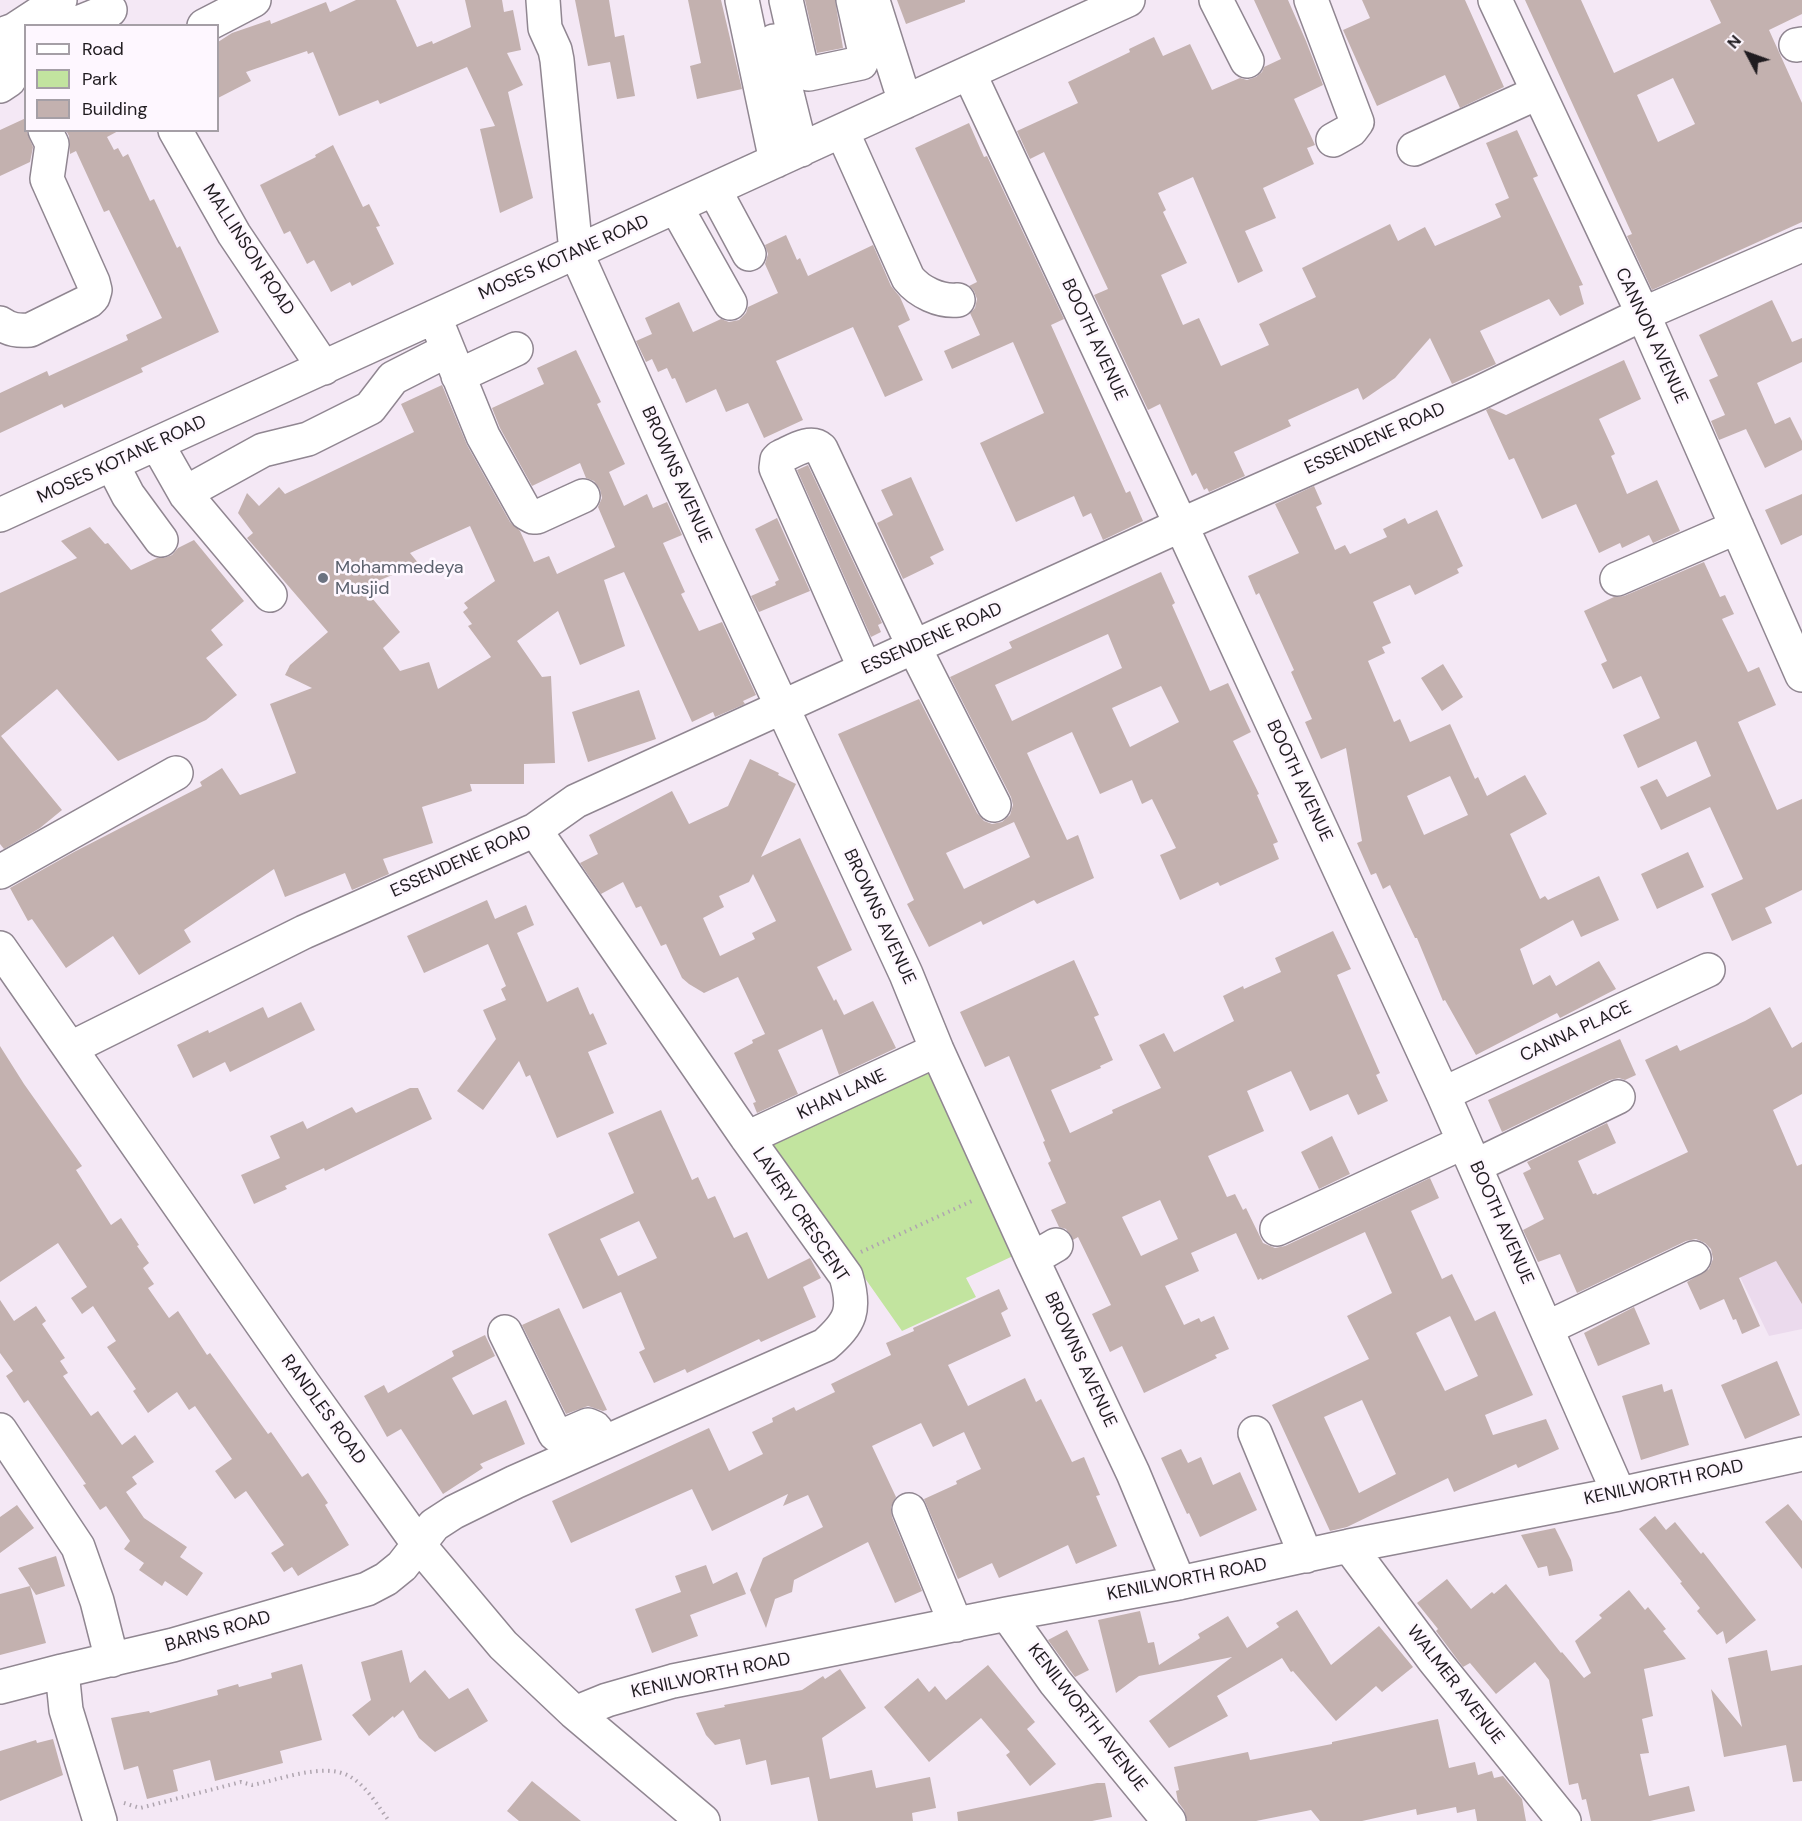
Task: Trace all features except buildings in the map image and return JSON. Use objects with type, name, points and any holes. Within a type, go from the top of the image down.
[{"type":"street","points":[[0,35],[14,30],[60,0]]},
{"type":"street","points":[[208,24],[254,0]]},
{"type":"street","name":"BROWNS AVENUE","points":[[543,0],[545,28],[557,60],[576,252],[708,547],[906,974],[937,1050],[1000,1189],[1044,1252],[1179,1583]]},
{"type":"street","points":[[742,0],[788,155]]},
{"type":"street","points":[[767,0],[766,8],[788,155]]},
{"type":"street","points":[[786,0],[801,66],[809,74],[861,63],[865,53],[853,0]]},
{"type":"street","points":[[873,0],[904,102]]},
{"type":"street","name":"MOSES KOTANE ROAD","points":[[3,509],[157,444],[969,73],[1092,8],[1128,0]]},
{"type":"street","points":[[1216,0],[1247,61]]},
{"type":"street","points":[[1311,0],[1357,122],[1351,130],[1333,140]]},
{"type":"street","name":"CANNON AVENUE","points":[[1495,0],[1643,314],[1802,675]]},
{"type":"street","points":[[76,24],[111,12]]},
{"type":"street","name":"BOOTH AVENUE","points":[[969,73],[1181,525],[1443,1094],[1619,1494]]},
{"type":"street","points":[[1414,148],[1537,93]]},
{"type":"street","points":[[842,131],[908,278],[914,285],[941,300],[958,300]]},
{"type":"street","points":[[0,324],[19,331],[30,330],[93,297],[93,282],[47,179],[52,144],[46,132]]},
{"type":"street","name":"MALLINSON ROAD","points":[[177,132],[234,234],[324,368]]},
{"type":"street","points":[[714,189],[749,254]]},
{"type":"street","points":[[676,207],[730,303]]},
{"type":"street","name":"ESSENDENE ROAD","points":[[71,1048],[304,932],[535,831],[576,801],[1181,525],[1479,393],[1643,314],[1802,245]]},
{"type":"street","points":[[434,317],[483,436],[526,513],[537,517],[583,496]]},
{"type":"street","points":[[185,493],[263,450],[308,439],[370,408],[393,378],[516,350]]},
{"type":"street","points":[[157,444],[185,493],[270,595]]},
{"type":"street","points":[[865,669],[776,468],[780,457],[812,444],[821,449],[914,647],[994,805]]},
{"type":"street","points":[[112,464],[128,495],[161,540]]},
{"type":"street","points":[[1617,579],[1737,527]]},
{"type":"street","points":[[3,864],[176,773]]},
{"type":"street","name":"LAVERY CRESCENT","points":[[419,1545],[434,1525],[454,1512],[825,1345],[839,1333],[849,1316],[852,1299],[846,1276],[747,1138],[535,831]]},
{"type":"street","name":"RANDLES ROAD","points":[[0,948],[277,1346],[419,1545],[503,1645],[575,1713],[703,1821]]},
{"type":"street","name":"CANNA PLACE","points":[[1443,1094],[1708,970]]},
{"type":"street","name":"KHAN LANE","points":[[747,1138],[937,1050]]},
{"type":"street","points":[[1276,1229],[1618,1097]]},
{"type":"street","points":[[1547,1328],[1694,1258]]},
{"type":"street","points":[[505,1332],[555,1434],[560,1437],[588,1425],[595,1428],[603,1443]]},
{"type":"street","points":[[0,1430],[78,1547],[97,1601],[112,1660]]},
{"type":"street","points":[[1255,1432],[1306,1556]]},
{"type":"street","name":"KENILWORTH ROAD","points":[[575,1713],[607,1700],[673,1681],[1007,1614],[1179,1583],[1349,1546],[1619,1494],[1802,1454]]},
{"type":"street","points":[[909,1510],[956,1625]]},
{"type":"street","name":"BARNS ROAD","points":[[0,1687],[173,1645],[367,1589],[386,1579],[402,1566],[419,1545]]},
{"type":"street","name":"WALMER AVENUE","points":[[1349,1546],[1434,1660],[1564,1821]]},
{"type":"street","name":"KENILWORTH AVENUE","points":[[1007,1614],[1055,1682],[1169,1821]]},
{"type":"street","points":[[62,1671],[66,1710],[100,1821]]},
{"type":"path","points":[[836,1262],[1000,1189]]},
{"type":"path","points":[[87,1777],[102,1784],[125,1804],[140,1808],[241,1782],[252,1785],[324,1770],[339,1772],[354,1779],[365,1789],[389,1821]]},
{"type":"shaded area","points":[[1802,1196],[1802,1329],[1769,1336],[1717,1230]]},
{"type":"green space","points":[[930,1071],[1013,1256],[966,1278],[976,1297],[902,1331],[770,1143]]},
{"type":"place","name":"Mohammedeya Musjid","points":[[323,578]]}]
